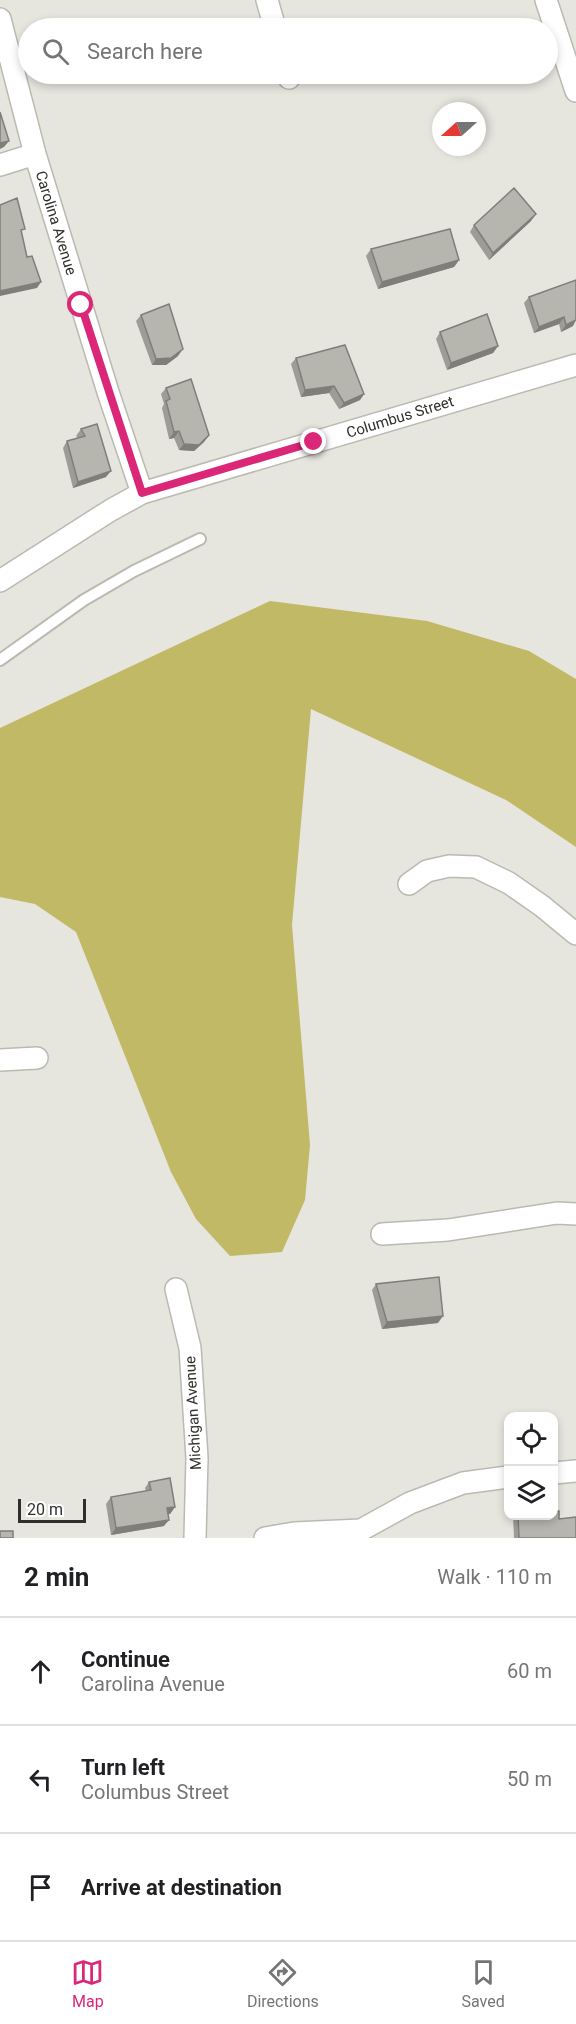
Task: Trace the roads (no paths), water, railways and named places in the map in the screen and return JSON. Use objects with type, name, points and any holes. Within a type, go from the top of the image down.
[{"type":"street","points":[[267,0],[272,18]]},
{"type":"street","points":[[546,0],[552,18]]},
{"type":"street","name":"Carolina Avenue","points":[[0,19],[35,154],[108,392],[142,493]]},
{"type":"street","points":[[558,36],[576,91]]},
{"type":"street","points":[[0,165],[35,154]]},
{"type":"street","name":"Columbus Street","points":[[0,581],[111,510],[142,493],[576,365]]},
{"type":"street","points":[[409,884],[428,871],[449,866],[476,867],[517,889],[576,934]]},
{"type":"street","points":[[0,1060],[37,1058]]},
{"type":"street","points":[[382,1234],[448,1230],[557,1213],[576,1214]]},
{"type":"street","name":"Michigan Avenue","points":[[176,1289],[190,1348],[197,1458],[195,1538]]},
{"type":"street","points":[[558,1473],[576,1471]]},
{"type":"street","points":[[265,1538],[294,1533],[362,1534],[410,1503],[463,1484],[504,1478]]},
{"type":"lane","points":[[0,660],[84,600],[134,571],[200,539]]}]
